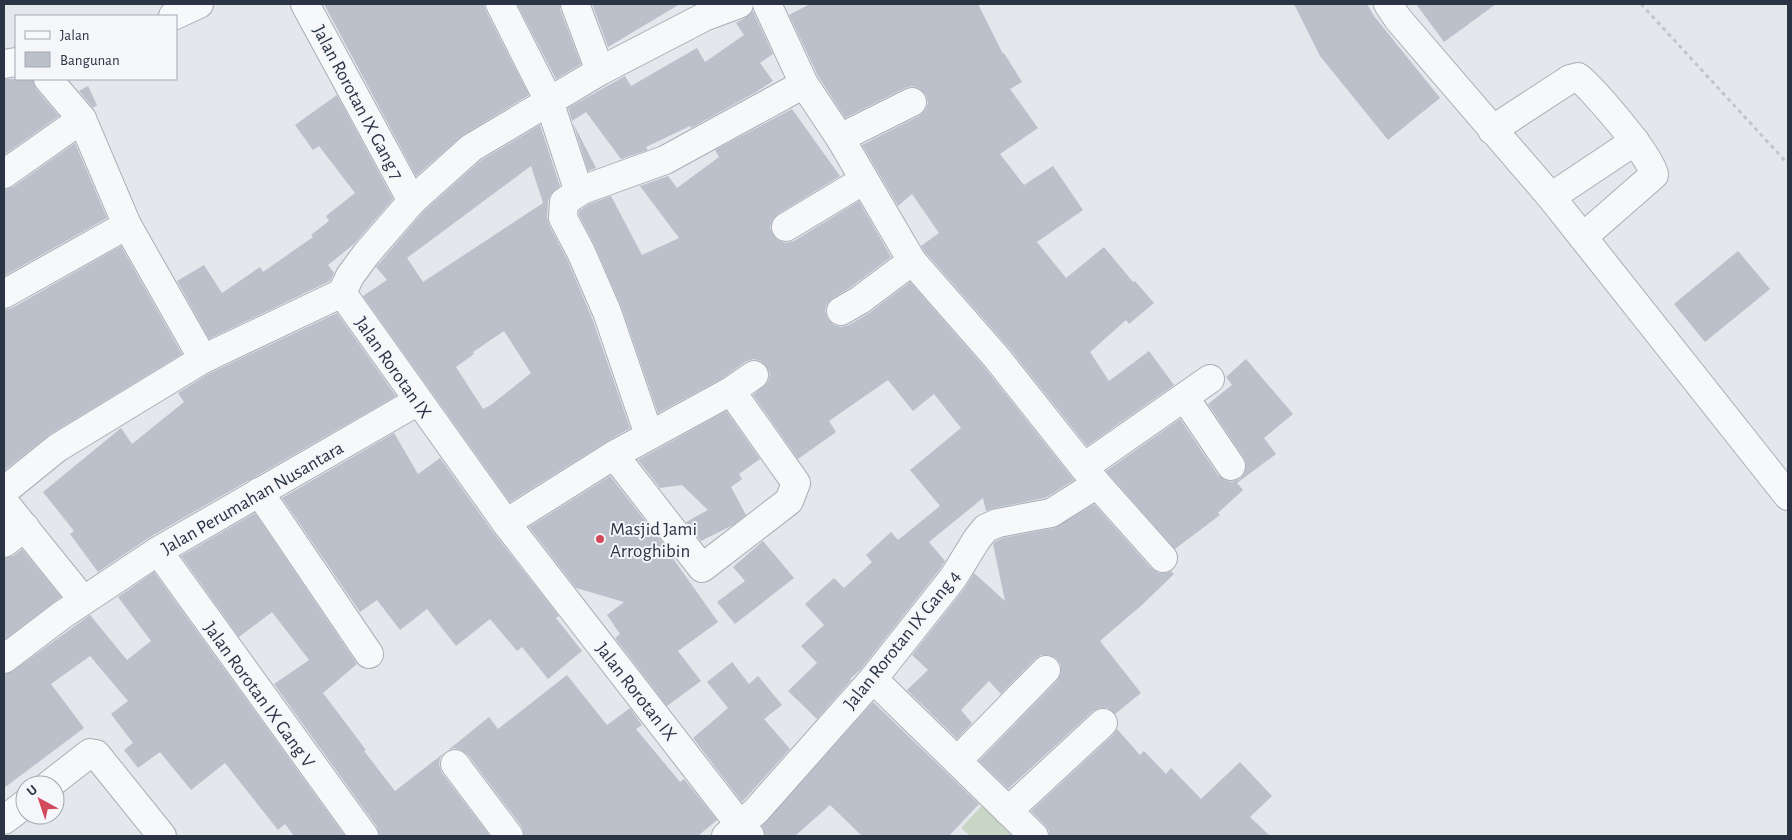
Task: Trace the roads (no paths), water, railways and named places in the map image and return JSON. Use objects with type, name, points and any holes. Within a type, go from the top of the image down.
[{"type":"street","points":[[156,4],[162,15]]},
{"type":"street","points":[[175,15],[199,4]]},
{"type":"street","name":"Jalan Rorotan IX Gang 7","points":[[305,4],[412,201]]},
{"type":"street","points":[[500,4],[549,101],[575,180],[582,190]]},
{"type":"street","points":[[575,4],[600,71]]},
{"type":"street","points":[[4,491],[57,448],[203,359],[342,293],[350,276],[367,253],[412,201],[471,148],[600,71],[704,17],[739,4]]},
{"type":"street","points":[[767,4],[804,84],[840,138],[912,261],[997,358],[1091,476],[1163,558]]},
{"type":"street","points":[[1388,4],[1398,19],[1551,197],[1788,496]]},
{"type":"street","points":[[1492,130],[1570,79],[1578,77],[1635,141],[1652,167],[1654,174],[1583,237]]},
{"type":"street","points":[[49,80],[82,119],[127,225],[203,359]]},
{"type":"street","points":[[649,435],[606,312],[581,252],[563,218],[564,202],[582,190],[665,160],[804,84]]},
{"type":"street","points":[[840,138],[912,102]]},
{"type":"street","points":[[4,174],[82,119]]},
{"type":"street","points":[[1551,197],[1635,141]]},
{"type":"street","points":[[786,227],[864,180]]},
{"type":"street","points":[[4,294],[127,225]]},
{"type":"street","points":[[841,311],[860,300],[912,261]]},
{"type":"street","name":"Jalan Rorotan IX","points":[[342,293],[506,523],[739,833]]},
{"type":"street","points":[[506,523],[614,455],[731,391],[754,375]]},
{"type":"street","name":"Jalan Rorotan IX Gang 4","points":[[739,833],[756,811],[873,679],[953,578],[986,528],[998,523],[1051,513],[1091,476],[1210,379]]},
{"type":"street","points":[[614,455],[702,568],[789,501],[796,483],[731,391]]},
{"type":"street","points":[[1185,398],[1231,466]]},
{"type":"street","name":"Jalan Perumahan Nusantara","points":[[4,659],[93,595],[158,552],[418,401]]},
{"type":"street","points":[[259,492],[369,654]]},
{"type":"street","points":[[4,502],[93,595]]},
{"type":"street","points":[[4,543],[26,527]]},
{"type":"street","name":"Jalan Rorotan IX Gang V","points":[[158,552],[364,836]]},
{"type":"street","points":[[957,761],[1046,670]]},
{"type":"street","points":[[873,679],[1034,836]]},
{"type":"street","points":[[1008,811],[1104,724]]},
{"type":"street","points":[[61,775],[90,753],[96,754],[162,836]]},
{"type":"street","points":[[455,764],[509,836]]},
{"type":"street","points":[[4,820],[15,812]]},
{"type":"place","name":"Masjid Jami Arroghibin","points":[[600,539]]}]
